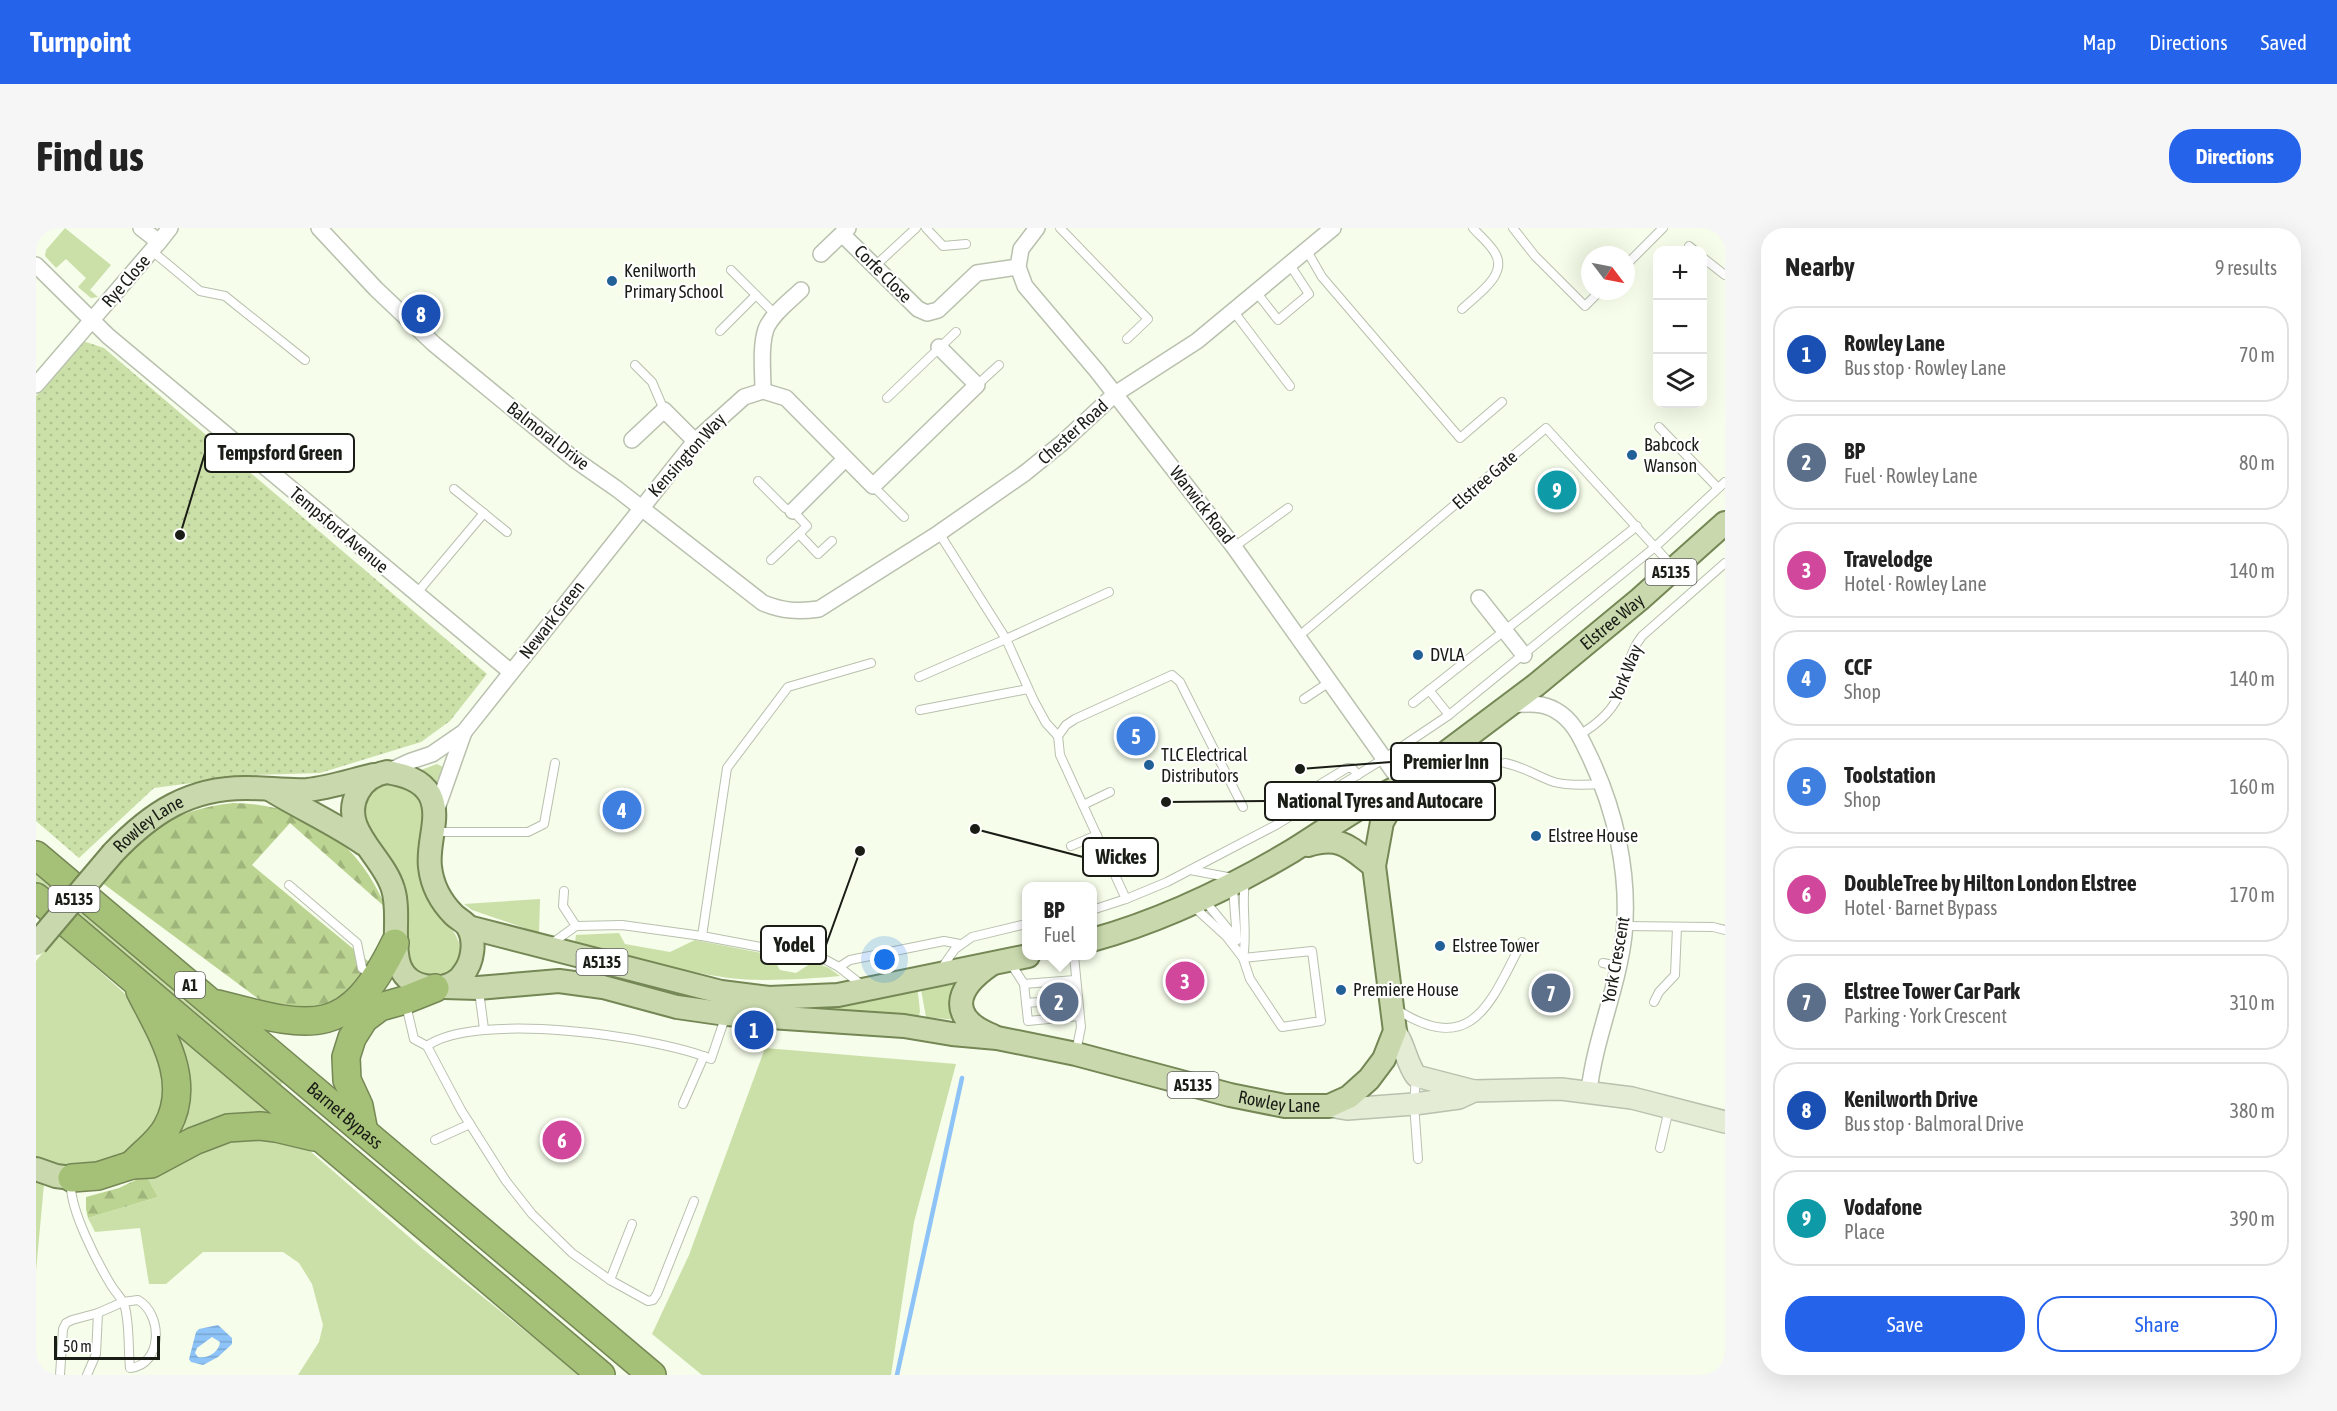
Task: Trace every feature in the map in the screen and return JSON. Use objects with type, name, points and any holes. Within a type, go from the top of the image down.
[{"type":"highway","name":"Barnet Bypass","points":[[36,855],[652,1375]]},
{"type":"highway","name":"Barnet Bypass","points":[[36,897],[600,1375]]},
{"type":"highway","points":[[364,1132],[359,1106],[347,1080],[346,1057],[352,1038],[364,1019],[380,1007],[386,992],[395,943]]},
{"type":"highway","points":[[132,1165],[157,1141],[167,1127],[177,1094],[177,1079],[170,1052],[135,980]]},
{"type":"highway","points":[[211,1002],[288,1022],[319,1021],[386,992],[440,987]]},
{"type":"highway","points":[[72,1178],[98,1176],[132,1165],[151,1164],[194,1141],[228,1128],[260,1126],[320,1138]]},
{"type":"main road","name":"Elstree Way","points":[[1517,700],[1675,569],[1725,523]]},
{"type":"main road","name":"A5135","points":[[1097,939],[1141,926],[1198,903],[1240,881],[1383,794],[1403,785],[1517,700]]},
{"type":"main road","name":"Rowley Lane","points":[[36,944],[112,853],[141,825],[159,812],[193,796],[222,789],[307,790],[383,773]]},
{"type":"main road","points":[[383,773],[402,775],[421,784],[428,792],[434,822],[429,857],[436,888],[445,905],[468,927],[473,950],[468,968],[460,979],[440,987],[422,986],[404,974],[395,955],[398,914],[393,889],[383,865],[367,846],[353,821],[352,804],[360,789],[383,773]]},
{"type":"main road","name":"A5135","points":[[1329,1106],[1349,1097],[1369,1079],[1384,1059],[1395,1031],[1374,866],[1382,822],[1403,785]]},
{"type":"main road","points":[[269,789],[304,811],[336,825],[367,846]]},
{"type":"main road","name":"A5135","points":[[1293,850],[1317,842],[1337,841],[1356,851],[1374,866]]},
{"type":"main road","name":"A5135","points":[[468,927],[721,992],[747,996],[803,998],[867,990],[1010,959]]},
{"type":"main road","name":"A5135","points":[[997,1038],[976,1029],[967,1021],[962,1010],[962,996],[969,983],[1010,959]]},
{"type":"main road","name":"Rowley Lane","points":[[440,987],[478,988],[559,981],[603,987],[677,1007],[726,1014],[904,1026],[997,1038],[1076,1054],[1230,1095],[1285,1106],[1329,1106]]},
{"type":"main road","points":[[36,1169],[56,1176],[72,1178]]},
{"type":"street","name":"Rye Close","points":[[141,228],[155,246]]},
{"type":"street","name":"Rye Close","points":[[36,385],[170,228]]},
{"type":"street","points":[[1018,267],[1021,249],[1036,228]]},
{"type":"street","name":"Chester Road","points":[[798,612],[819,609],[939,533],[1025,473],[1062,443],[1115,394],[1197,341],[1333,228]]},
{"type":"street","name":"Balmoral Drive","points":[[325,230],[376,289],[434,344],[574,459],[763,603],[779,610],[798,612]]},
{"type":"street","name":"Corfe Close","points":[[821,254],[845,231],[875,266],[918,309],[927,313],[938,310],[977,273],[1018,267]]},
{"type":"street","name":"Tempsford Avenue","points":[[36,265],[108,336],[511,672]]},
{"type":"street","name":"Warwick Road","points":[[1018,267],[1025,286],[1115,394],[1234,547],[1403,785]]},
{"type":"street","points":[[801,290],[766,328],[762,391],[786,398],[873,486],[977,385],[939,347]]},
{"type":"street","name":"Kensington Way","points":[[640,508],[695,441],[744,397],[762,391]]},
{"type":"street","points":[[632,440],[663,410],[695,441]]},
{"type":"street","points":[[793,511],[845,459]]},
{"type":"street","name":"Newark Green","points":[[383,773],[432,754],[464,732],[640,508]]},
{"type":"street","points":[[1479,598],[1524,654]]},
{"type":"street","name":"York Crescent","points":[[1517,700],[1554,709],[1571,723],[1580,735],[1614,818],[1622,863],[1624,926],[1610,965],[1589,1091]]},
{"type":"street","name":"Newark Green","points":[[434,822],[464,732]]},
{"type":"street","points":[[1395,1031],[1402,1041],[1408,1065],[1416,1076],[1474,1091]]},
{"type":"street","name":"Rowley Lane","points":[[1329,1106],[1347,1109],[1414,1104],[1459,1098],[1474,1091],[1560,1089],[1632,1098],[1725,1122]]},
{"type":"lane","points":[[875,266],[916,228]]},
{"type":"lane","points":[[926,228],[943,246],[966,244]]},
{"type":"lane","points":[[1060,228],[1148,319],[1127,339]]},
{"type":"lane","points":[[1462,309],[1494,278],[1498,268],[1499,260],[1495,252],[1473,228]]},
{"type":"lane","points":[[1513,228],[1535,256],[1585,306],[1591,300]]},
{"type":"lane","points":[[1635,256],[1663,228]]},
{"type":"lane","points":[[155,246],[200,291],[225,296],[305,360]]},
{"type":"lane","points":[[1307,251],[1322,277],[1460,438],[1502,402]]},
{"type":"lane","points":[[1707,261],[1725,275]]},
{"type":"lane","points":[[1257,293],[1278,320],[1309,294],[1290,265]]},
{"type":"lane","points":[[731,270],[776,315]]},
{"type":"lane","points":[[720,331],[756,296]]},
{"type":"lane","points":[[1234,312],[1290,386]]},
{"type":"lane","points":[[886,398],[956,332]]},
{"type":"lane","points":[[635,365],[652,382],[663,410]]},
{"type":"lane","points":[[977,385],[999,365]]},
{"type":"lane","points":[[1659,427],[1718,488]]},
{"type":"lane","name":"Elstree Gate","points":[[1299,636],[1546,428],[1675,569]]},
{"type":"lane","points":[[758,481],[807,526],[771,560]]},
{"type":"lane","points":[[1097,908],[1126,899],[1167,882],[1299,812],[1449,716],[1655,547],[1725,482]]},
{"type":"lane","points":[[873,486],[904,517]]},
{"type":"lane","points":[[454,489],[507,532]]},
{"type":"lane","points":[[1234,547],[1288,508]]},
{"type":"lane","points":[[416,594],[484,513]]},
{"type":"lane","points":[[1413,703],[1637,526]]},
{"type":"lane","points":[[939,533],[1006,639],[1046,723],[1058,736],[1060,755],[1126,899]]},
{"type":"lane","points":[[799,534],[818,554],[832,542]]},
{"type":"lane","name":"York Way","points":[[1580,735],[1596,724],[1613,707],[1622,689],[1634,645],[1725,563]]},
{"type":"lane","points":[[919,677],[1109,592]]},
{"type":"lane","points":[[702,936],[727,768],[788,687],[871,663]]},
{"type":"lane","points":[[1058,736],[1066,725],[1075,719],[1172,675],[1180,682],[1243,807]]},
{"type":"lane","points":[[1304,699],[1331,681]]},
{"type":"lane","points":[[920,710],[1028,689]]},
{"type":"lane","points":[[1429,690],[1449,716]]},
{"type":"lane","points":[[434,822],[452,833],[528,832],[543,824],[555,763]]},
{"type":"lane","points":[[1505,764],[1521,766],[1554,782],[1602,784]]},
{"type":"lane","points":[[1299,812],[1296,799],[1347,768],[1352,768],[1358,775]]},
{"type":"lane","points":[[1083,805],[1110,792]]},
{"type":"lane","points":[[1071,846],[1097,835]]},
{"type":"lane","points":[[1190,870],[1240,881]]},
{"type":"lane","points":[[1198,903],[1237,940],[1240,881]]},
{"type":"lane","points":[[1240,881],[1246,945],[1243,958]]},
{"type":"lane","points":[[288,885],[357,943],[362,968],[386,992],[414,1039],[427,1046],[470,1124],[506,1181],[532,1214],[572,1253],[610,1280],[648,1301],[653,1300],[694,1201]]},
{"type":"lane","points":[[564,891],[563,906],[576,926]]},
{"type":"lane","points":[[1198,903],[1243,958],[1250,980],[1282,1027],[1321,1021],[1312,951],[1243,958]]},
{"type":"lane","points":[[547,948],[563,933],[576,926],[622,925],[702,936],[824,959],[839,967],[867,990]]},
{"type":"lane","points":[[937,975],[960,944],[972,937],[1022,925]]},
{"type":"lane","points":[[1624,926],[1713,927],[1725,930]]},
{"type":"lane","points":[[1654,1002],[1659,992],[1676,975],[1677,927]]},
{"type":"lane","points":[[839,967],[850,960],[944,941],[960,944]]},
{"type":"lane","points":[[1392,1006],[1425,1026],[1442,1029],[1476,1018],[1491,1000],[1522,942]]},
{"type":"lane","points":[[1010,959],[1024,984],[1028,1021],[1079,1016]]},
{"type":"lane","points":[[1074,960],[1081,1027],[1076,1054]]},
{"type":"lane","points":[[1024,984],[1075,980]]},
{"type":"lane","points":[[478,988],[484,1029]]},
{"type":"lane","points":[[1026,1003],[1077,999]]},
{"type":"lane","points":[[427,1046],[446,1036],[484,1029],[633,1038],[711,1059],[726,1014]]},
{"type":"lane","points":[[683,1104],[704,1056]]},
{"type":"lane","points":[[1416,1076],[1414,1104],[1418,1159]]},
{"type":"lane","points":[[1660,1148],[1670,1107]]},
{"type":"lane","points":[[435,1140],[470,1124]]},
{"type":"lane","points":[[60,1375],[63,1329],[66,1323],[123,1302],[138,1300],[147,1305],[157,1331],[152,1354],[139,1367],[130,1368],[123,1302],[112,1287],[79,1217],[71,1191],[72,1178]]},
{"type":"lane","points":[[610,1280],[632,1224]]},
{"type":"lane","points":[[87,1375],[96,1354],[98,1313]]},
{"type":"green space","points":[[65,228],[111,265],[90,290],[98,297],[91,298],[78,287],[86,278],[66,259],[56,268],[45,256],[46,250]]},
{"type":"green space","points":[[83,341],[104,348],[487,674],[450,721],[421,742],[320,773],[252,775],[154,788],[79,858],[36,821],[36,396]]},
{"type":"green space","points":[[437,764],[443,767],[437,786],[421,770]]},
{"type":"green space","points":[[388,783],[408,789],[422,804],[446,922],[457,938],[461,952],[458,964],[451,972],[441,977],[430,978],[419,974],[410,965],[407,951],[405,892],[389,855],[369,831],[361,814],[362,803],[368,794]]},
{"type":"green space","points":[[233,803],[283,810],[306,819],[326,831],[360,863],[386,908],[290,823],[252,865],[374,966],[360,987],[318,1012],[270,1006],[101,882],[130,851],[173,819],[191,812]]},
{"type":"green space","points":[[36,873],[284,1081],[279,1087],[36,882]]},
{"type":"green space","points":[[540,899],[539,933],[472,910],[464,904]]},
{"type":"green space","points":[[619,933],[625,944],[670,952],[695,940],[771,955],[780,970],[796,973],[813,962],[829,968],[840,976],[770,980],[729,978],[671,967],[575,942],[576,935]]},
{"type":"green space","points":[[58,934],[132,1000],[158,1041],[166,1114],[128,1156],[72,1170],[36,1161],[36,961]]},
{"type":"green space","points":[[961,975],[956,1020],[926,1017],[920,984]]},
{"type":"green space","points":[[917,985],[920,1011],[918,1021],[737,1009]]},
{"type":"green space","points":[[161,1020],[257,1100],[277,1121],[160,1145],[168,1135]]},
{"type":"green space","points":[[765,1048],[956,1064],[914,1222],[891,1375],[702,1375],[652,1334],[689,1255]]},
{"type":"green space","points":[[240,1131],[303,1145],[423,1249],[580,1375],[298,1375],[319,1342],[323,1325],[312,1284],[299,1263],[283,1252],[203,1252],[166,1284],[149,1284],[140,1228],[95,1232],[88,1218],[158,1197],[146,1175]]},
{"type":"green space","points":[[146,1175],[158,1197],[88,1218],[86,1197],[119,1188]]},
{"type":"green space","points":[[36,1182],[44,1184],[36,1271]]},
{"type":"water","points":[[218,1325],[232,1338],[232,1344],[218,1357],[203,1365],[191,1362],[189,1359],[196,1332],[199,1329]],"holes":[[[212,1337],[220,1342],[218,1349],[209,1356],[198,1357],[195,1353],[197,1348]]]},
{"type":"waterway","points":[[897,1375],[962,1078]]},
{"type":"place","name":"Kenilworth Primary School","points":[[612,281]]},
{"type":"place","name":"Kenilworth Drive","points":[[421,314]]},
{"type":"place","name":"Babcock Wanson","points":[[1632,455]]},
{"type":"place","name":"Vodafone","points":[[1557,490]]},
{"type":"place","name":"Tempsford Green","points":[[180,535]]},
{"type":"place","name":"DVLA","points":[[1418,655]]},
{"type":"place","name":"Toolstation","points":[[1136,736]]},
{"type":"place","name":"TLC Electrical Distributors","points":[[1149,765]]},
{"type":"place","name":"Premier Inn","points":[[1300,769]]},
{"type":"place","name":"National Tyres and Autocare","points":[[1166,802]]},
{"type":"place","name":"CCF","points":[[622,810]]},
{"type":"place","name":"Wickes","points":[[975,829]]},
{"type":"place","name":"Elstree House","points":[[1536,836]]},
{"type":"place","name":"Yodel","points":[[860,851]]},
{"type":"place","name":"Elstree Tower","points":[[1440,946]]},
{"type":"place","name":"Travelodge","points":[[1185,981]]},
{"type":"place","name":"Premiere House","points":[[1341,990]]},
{"type":"place","name":"Elstree Tower Car Park","points":[[1551,993]]},
{"type":"place","name":"BP","points":[[1059,1002]]},
{"type":"place","name":"Rowley Lane","points":[[754,1030]]},
{"type":"place","name":"DoubleTree by Hilton London Elstree","points":[[562,1140]]}]
